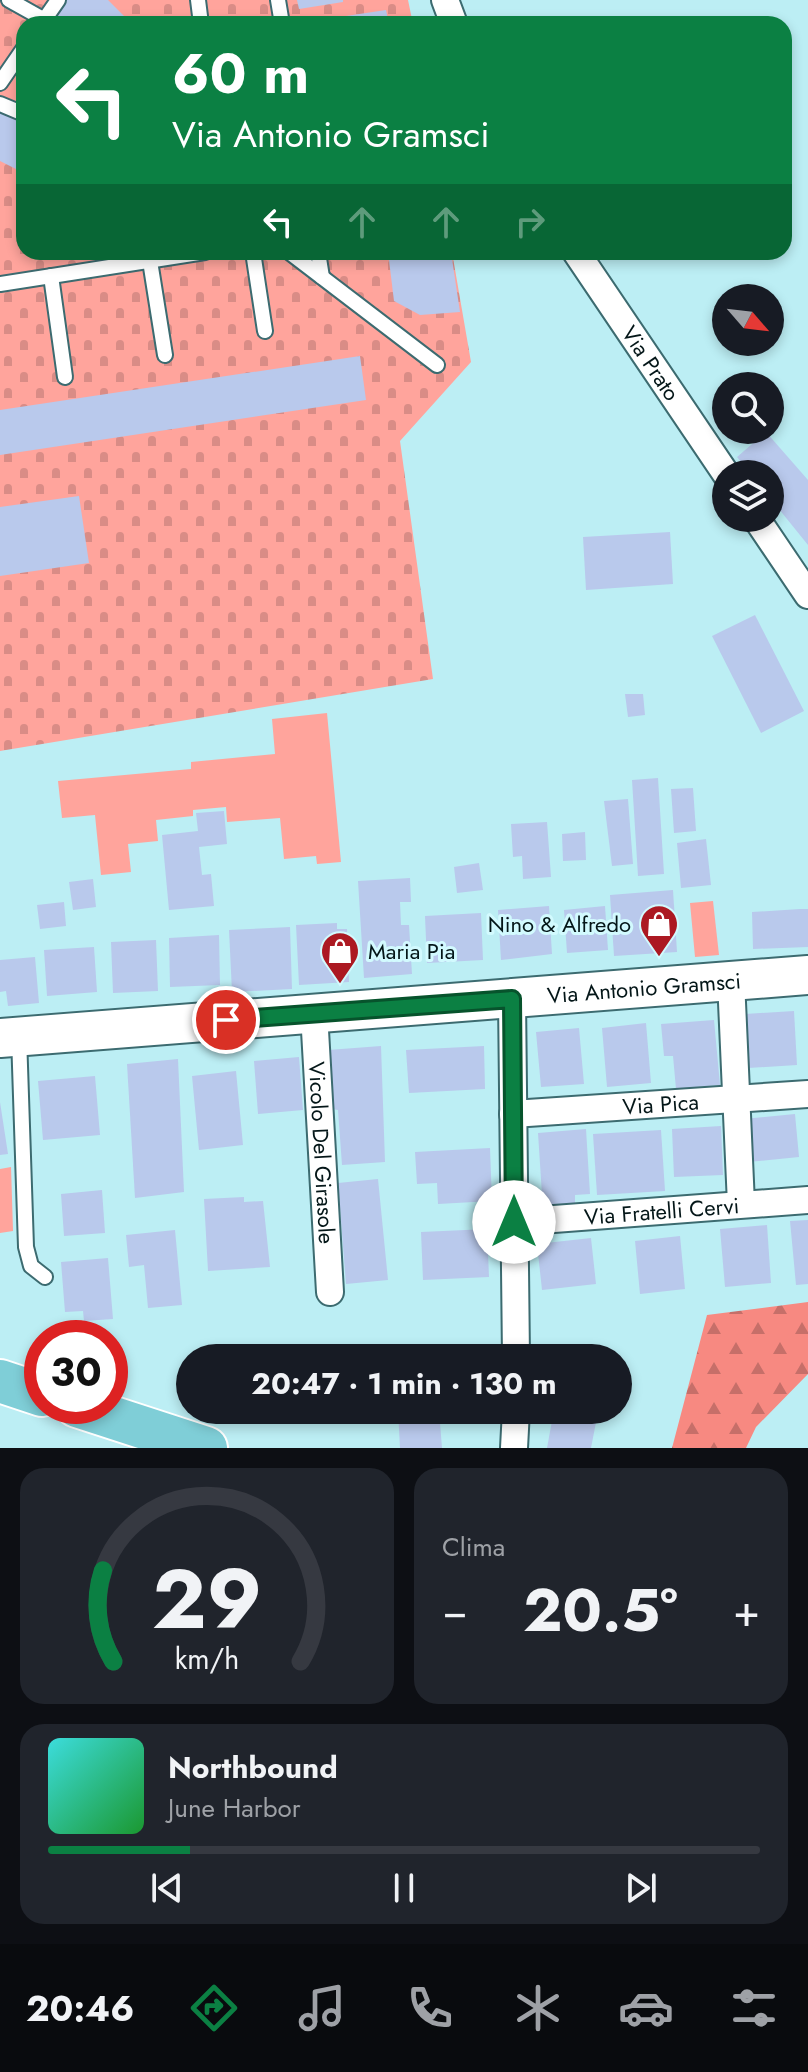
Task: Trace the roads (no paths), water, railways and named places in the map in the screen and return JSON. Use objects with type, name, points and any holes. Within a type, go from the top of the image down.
[{"type":"main road","points":[[0,1381],[24,1389]]},
{"type":"main road","points":[[128,1423],[206,1448]]},
{"type":"street","name":"Via Prato","points":[[581,260],[717,460]]},
{"type":"street","points":[[765,532],[808,595]]},
{"type":"street","name":"Via Antonio Gramsci","points":[[10,1037],[808,975]]},
{"type":"street","points":[[731,980],[741,1204]]},
{"type":"street","points":[[512,999],[516,1344]]},
{"type":"street","name":"Vicolo Del Girasole","points":[[314,1013],[330,1292]]},
{"type":"street","name":"Via Pica","points":[[513,1114],[808,1094]]},
{"type":"street","name":"Via Fratelli Cervi","points":[[514,1222],[808,1200]]},
{"type":"street","points":[[514,1448],[515,1424]]},
{"type":"lane","points":[[9,0],[36,16]]},
{"type":"lane","points":[[0,83],[16,60]]},
{"type":"lane","points":[[0,284],[156,260]]},
{"type":"lane","points":[[254,260],[265,331]]},
{"type":"lane","points":[[300,260],[437,365]]},
{"type":"lane","points":[[319,260],[322,277]]},
{"type":"lane","points":[[150,261],[165,355]]},
{"type":"lane","points":[[51,276],[65,377]]},
{"type":"lane","points":[[10,1037],[26,1247],[31,1266],[45,1277]]},
{"type":"place","name":"Nino & Alfredo","points":[[659,958]]},
{"type":"place","name":"Maria Pia","points":[[340,985]]}]
